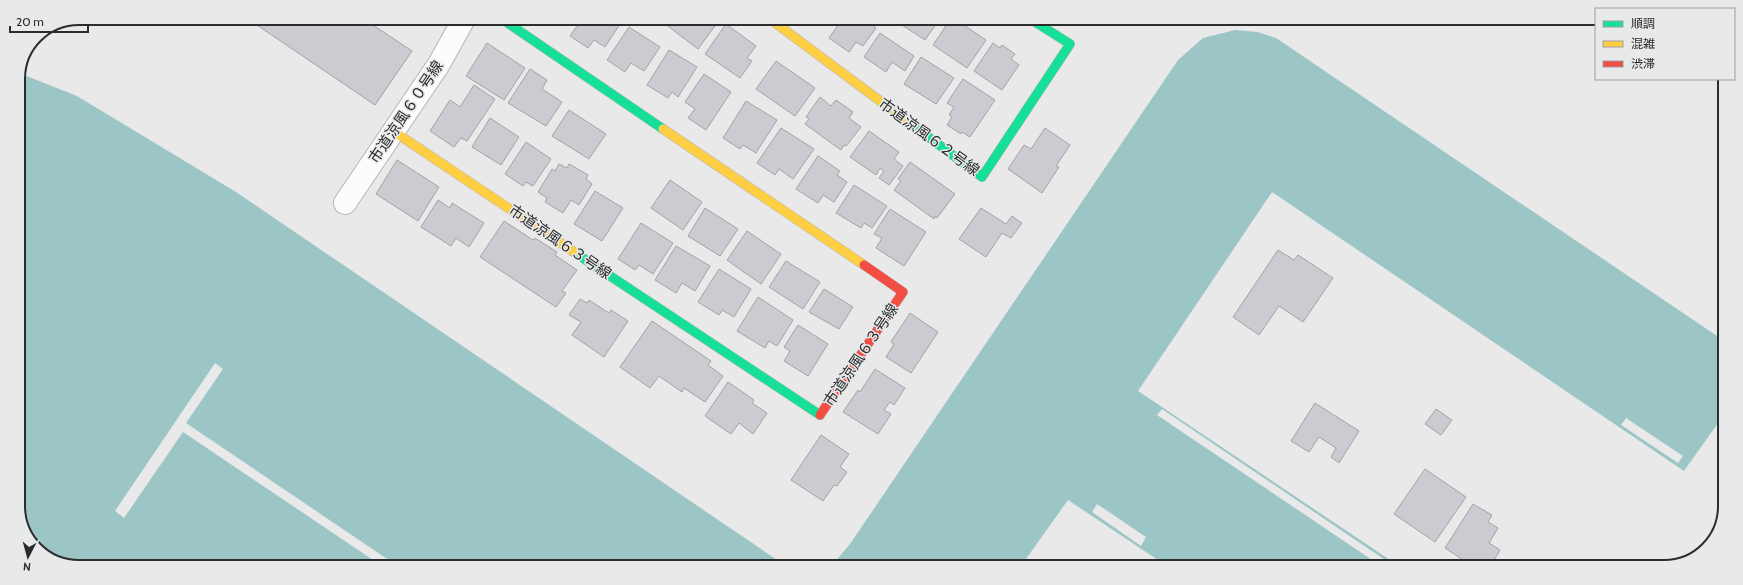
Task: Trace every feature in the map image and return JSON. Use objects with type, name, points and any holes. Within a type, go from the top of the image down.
[{"type":"street","name":"市道涼風６０号線","points":[[345,203],[439,64],[461,25]]},
{"type":"street","name":"市道涼風６３号線","points":[[393,132],[820,415],[903,292],[511,25]]},
{"type":"street","name":"市道涼風６２号線","points":[[778,25],[982,177],[1070,44],[1040,25]]},
{"type":"water","points":[[1235,30],[1258,32],[1276,38],[1718,337],[1718,423],[1684,471],[1272,192],[1138,391],[1390,560],[1158,560],[1068,500],[1025,560],[837,560],[850,544],[1178,60],[1203,38]]},
{"type":"water","points":[[25,75],[77,96],[236,192],[777,560],[78,560],[61,557],[49,551],[48,537],[35,537],[28,524],[25,510]]},
{"type":"pier","points":[[215,363],[223,369],[186,423],[389,560],[373,560],[183,432],[124,518],[115,511]]},
{"type":"pier","points":[[1162,409],[1385,560],[1372,560],[1157,415]]},
{"type":"pier","points":[[1626,418],[1683,456],[1678,463],[1621,425]]},
{"type":"pier","points":[[1097,504],[1146,537],[1141,546],[1092,512]]},
{"type":"building","points":[[257,25],[373,25],[412,51],[375,105]]},
{"type":"building","points":[[578,25],[619,25],[605,47],[594,40],[588,48],[570,36]]},
{"type":"building","points":[[666,25],[716,25],[698,49]]},
{"type":"building","points":[[725,25],[756,46],[747,58],[752,61],[740,78],[705,54]]},
{"type":"building","points":[[838,25],[872,25],[876,28],[863,46],[856,42],[849,52],[829,38]]},
{"type":"building","points":[[902,25],[936,25],[925,40]]},
{"type":"building","points":[[947,25],[964,25],[986,40],[967,68],[933,45]]},
{"type":"building","points":[[629,27],[660,47],[644,71],[631,63],[625,72],[607,60]]},
{"type":"building","points":[[880,33],[914,56],[905,71],[892,62],[886,72],[864,57]]},
{"type":"building","points":[[487,43],[525,68],[504,100],[466,76]]},
{"type":"building","points":[[993,43],[1000,48],[1002,45],[1015,54],[1011,59],[1019,65],[1002,90],[974,71]]},
{"type":"building","points":[[669,50],[697,67],[678,97],[672,92],[668,98],[647,85]]},
{"type":"building","points":[[921,57],[954,78],[936,104],[904,84]]},
{"type":"building","points":[[776,61],[815,88],[795,116],[756,89]]},
{"type":"building","points":[[530,69],[547,80],[542,89],[562,102],[546,126],[508,103]]},
{"type":"building","points":[[704,74],[731,92],[706,130],[688,118],[695,109],[685,102]]},
{"type":"building","points":[[963,79],[995,100],[970,137],[962,132],[961,134],[947,125],[952,117],[949,115],[954,107],[947,103]]},
{"type":"building","points":[[474,85],[495,99],[467,141],[461,138],[454,147],[430,131],[450,100],[460,107]]},
{"type":"building","points":[[820,97],[831,106],[836,100],[853,112],[849,118],[861,127],[841,150],[805,124],[809,119],[806,117]]},
{"type":"building","points":[[746,101],[777,120],[756,153],[743,145],[740,149],[723,138]]},
{"type":"building","points":[[569,110],[606,134],[589,159],[552,136]]},
{"type":"building","points":[[490,118],[519,137],[501,165],[472,147]]},
{"type":"building","points":[[781,128],[814,149],[793,179],[779,169],[775,175],[757,163]]},
{"type":"building","points":[[1045,128],[1070,145],[1056,166],[1059,167],[1042,193],[1008,169],[1024,145],[1031,149]]},
{"type":"building","points":[[869,131],[899,152],[894,159],[903,166],[889,185],[879,178],[884,171],[880,168],[876,175],[850,157]]},
{"type":"building","points":[[526,142],[551,159],[533,186],[526,182],[523,186],[505,174]]},
{"type":"building","points":[[818,156],[840,171],[837,175],[847,182],[834,202],[823,195],[818,203],[796,189]]},
{"type":"building","points":[[397,160],[439,187],[418,221],[376,194]]},
{"type":"building","points":[[910,162],[955,194],[937,218],[935,216],[934,219],[894,190],[901,181],[898,179]]},
{"type":"building","points":[[559,164],[567,168],[569,164],[588,175],[586,179],[592,184],[579,205],[571,200],[563,213],[545,202],[547,198],[538,192],[552,169],[555,171]]},
{"type":"building","points":[[670,180],[702,202],[683,230],[651,208]]},
{"type":"building","points":[[854,185],[887,206],[872,228],[864,223],[861,228],[836,213]]},
{"type":"building","points":[[595,191],[623,208],[602,241],[574,224]]},
{"type":"building","points":[[438,200],[450,208],[452,203],[484,223],[469,247],[456,238],[451,246],[421,227]]},
{"type":"building","points":[[705,208],[738,229],[720,256],[688,236]]},
{"type":"building","points":[[981,208],[1006,224],[1012,216],[1022,223],[1011,238],[1002,233],[986,257],[959,239]]},
{"type":"building","points":[[890,209],[926,232],[904,266],[876,248],[882,238],[874,234]]},
{"type":"building","points":[[504,221],[533,240],[535,238],[557,252],[555,255],[577,270],[562,291],[566,293],[556,307],[480,257]]},
{"type":"building","points":[[641,223],[673,243],[653,274],[639,265],[635,270],[618,259]]},
{"type":"building","points":[[747,231],[781,254],[761,284],[727,260]]},
{"type":"building","points":[[676,246],[710,266],[695,291],[682,283],[676,293],[655,280]]},
{"type":"building","points":[[1278,250],[1294,260],[1298,255],[1333,278],[1303,322],[1279,306],[1259,335],[1233,317]]},
{"type":"building","points":[[786,261],[820,282],[803,309],[769,287]]},
{"type":"building","points":[[719,269],[751,289],[734,317],[722,310],[719,315],[698,302]]},
{"type":"building","points":[[824,289],[853,307],[839,329],[809,312]]},
{"type":"building","points":[[758,297],[793,320],[777,346],[769,341],[765,348],[737,331]]},
{"type":"building","points":[[580,299],[587,303],[589,300],[609,313],[611,310],[628,321],[604,357],[572,335],[581,322],[569,315]]},
{"type":"building","points":[[910,313],[938,332],[911,373],[886,357],[894,344],[891,342]]},
{"type":"building","points":[[652,321],[711,361],[708,365],[723,376],[705,402],[684,388],[682,392],[659,376],[650,388],[620,367]]},
{"type":"building","points":[[798,325],[828,344],[808,376],[784,361],[790,351],[784,347]]},
{"type":"building","points":[[875,369],[905,388],[894,405],[890,402],[884,410],[891,414],[878,434],[843,412],[858,390],[860,392]]},
{"type":"building","points":[[728,382],[754,400],[752,403],[767,413],[753,434],[739,423],[731,434],[705,416]]},
{"type":"building","points":[[1315,403],[1359,431],[1339,463],[1331,457],[1336,448],[1319,437],[1309,452],[1291,441]]},
{"type":"building","points":[[1436,409],[1452,420],[1441,435],[1425,424]]},
{"type":"building","points":[[821,435],[849,454],[840,467],[847,472],[837,486],[834,485],[823,501],[791,480]]},
{"type":"building","points":[[1425,469],[1466,497],[1435,542],[1394,514]]},
{"type":"building","points":[[1473,504],[1492,515],[1488,522],[1498,528],[1489,543],[1500,550],[1494,560],[1463,560],[1445,548]]},
{"type":"traffic: fast","points":[[511,25],[663,129]]},
{"type":"traffic: fast","points":[[907,121],[982,177],[1070,44],[1040,25]]},
{"type":"traffic: fast","points":[[574,252],[820,415]]},
{"type":"traffic: slow","points":[[778,25],[907,121]]},
{"type":"traffic: slow","points":[[663,129],[864,265]]},
{"type":"traffic: slow","points":[[393,131],[574,252]]},
{"type":"traffic: jam","points":[[820,415],[903,292],[864,265]]}]
